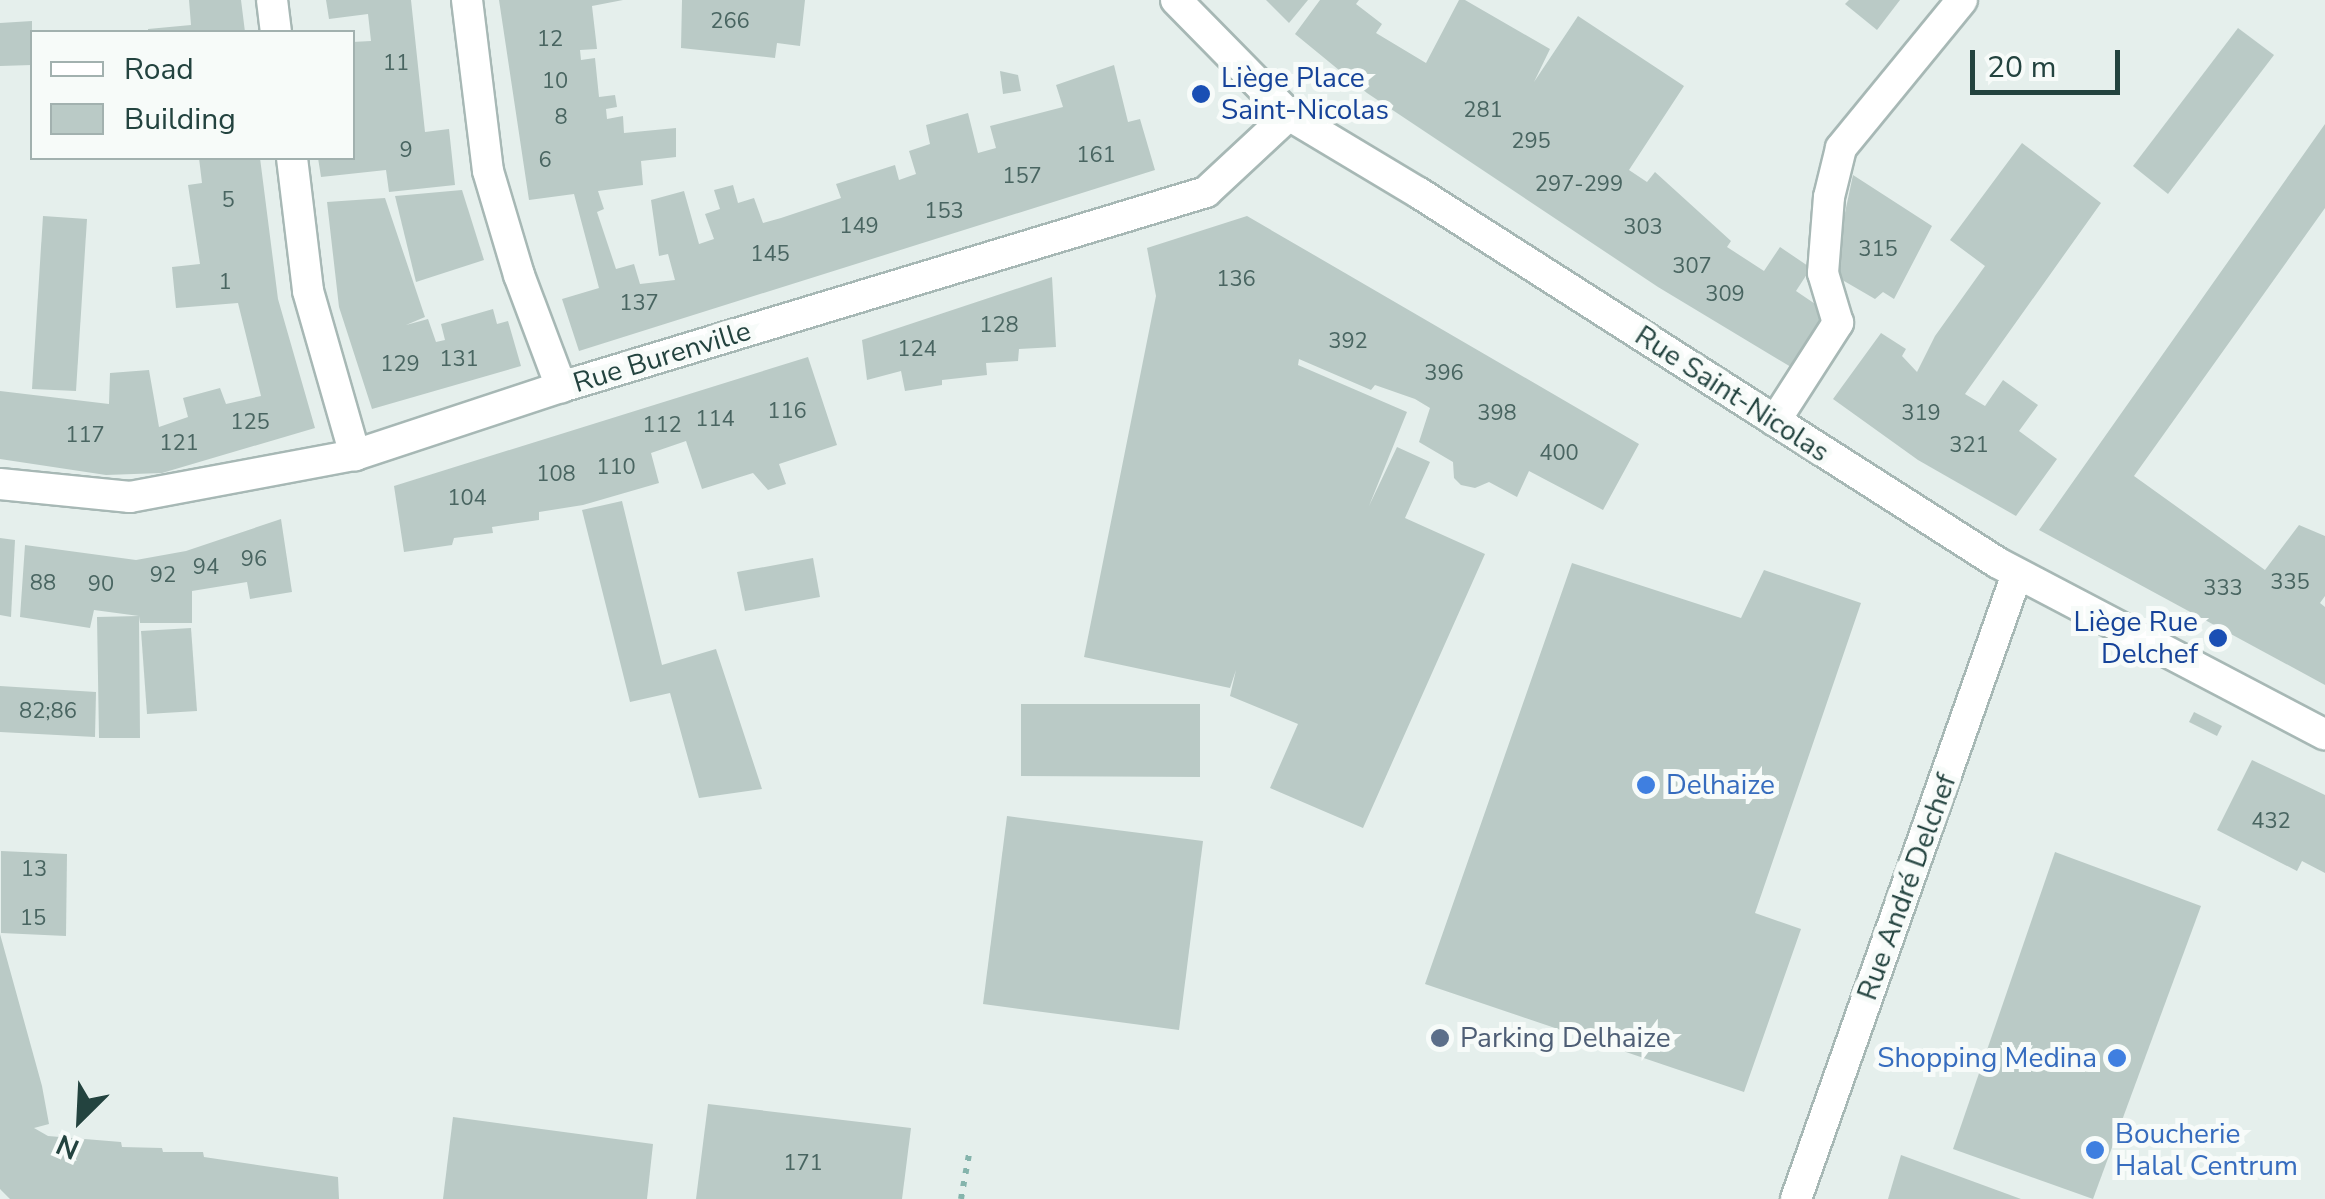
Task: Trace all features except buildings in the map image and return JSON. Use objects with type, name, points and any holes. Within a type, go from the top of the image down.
[{"type":"street","points":[[272,0],[276,30]]},
{"type":"street","points":[[467,0],[488,171],[519,275],[561,387]]},
{"type":"street","name":"Rue Saint-Nicolas","points":[[1176,0],[1288,115],[1419,193],[2017,574],[2325,734]]},
{"type":"street","points":[[1775,421],[1838,323],[1824,273],[1829,197],[1841,148],[1962,0]]},
{"type":"street","name":"Rue Burenville","points":[[0,484],[130,497],[355,455],[561,387],[1206,192],[1288,115]]},
{"type":"street","points":[[292,160],[308,291],[355,455]]},
{"type":"street","name":"Rue André Delchef","points":[[1796,1199],[2017,574]]},
{"type":"path","points":[[961,1199],[968,1154]]},
{"type":"place","name":"Liège Place Saint-Nicolas","points":[[1201,94]]},
{"type":"place","name":"Liège Rue Delchef","points":[[2218,638]]},
{"type":"place","name":"Delhaize","points":[[1646,785]]},
{"type":"place","name":"Parking Delhaize","points":[[1440,1038]]},
{"type":"place","name":"Shopping Medina","points":[[2117,1058]]},
{"type":"place","name":"Boucherie Halal Centrum","points":[[2095,1150]]}]
